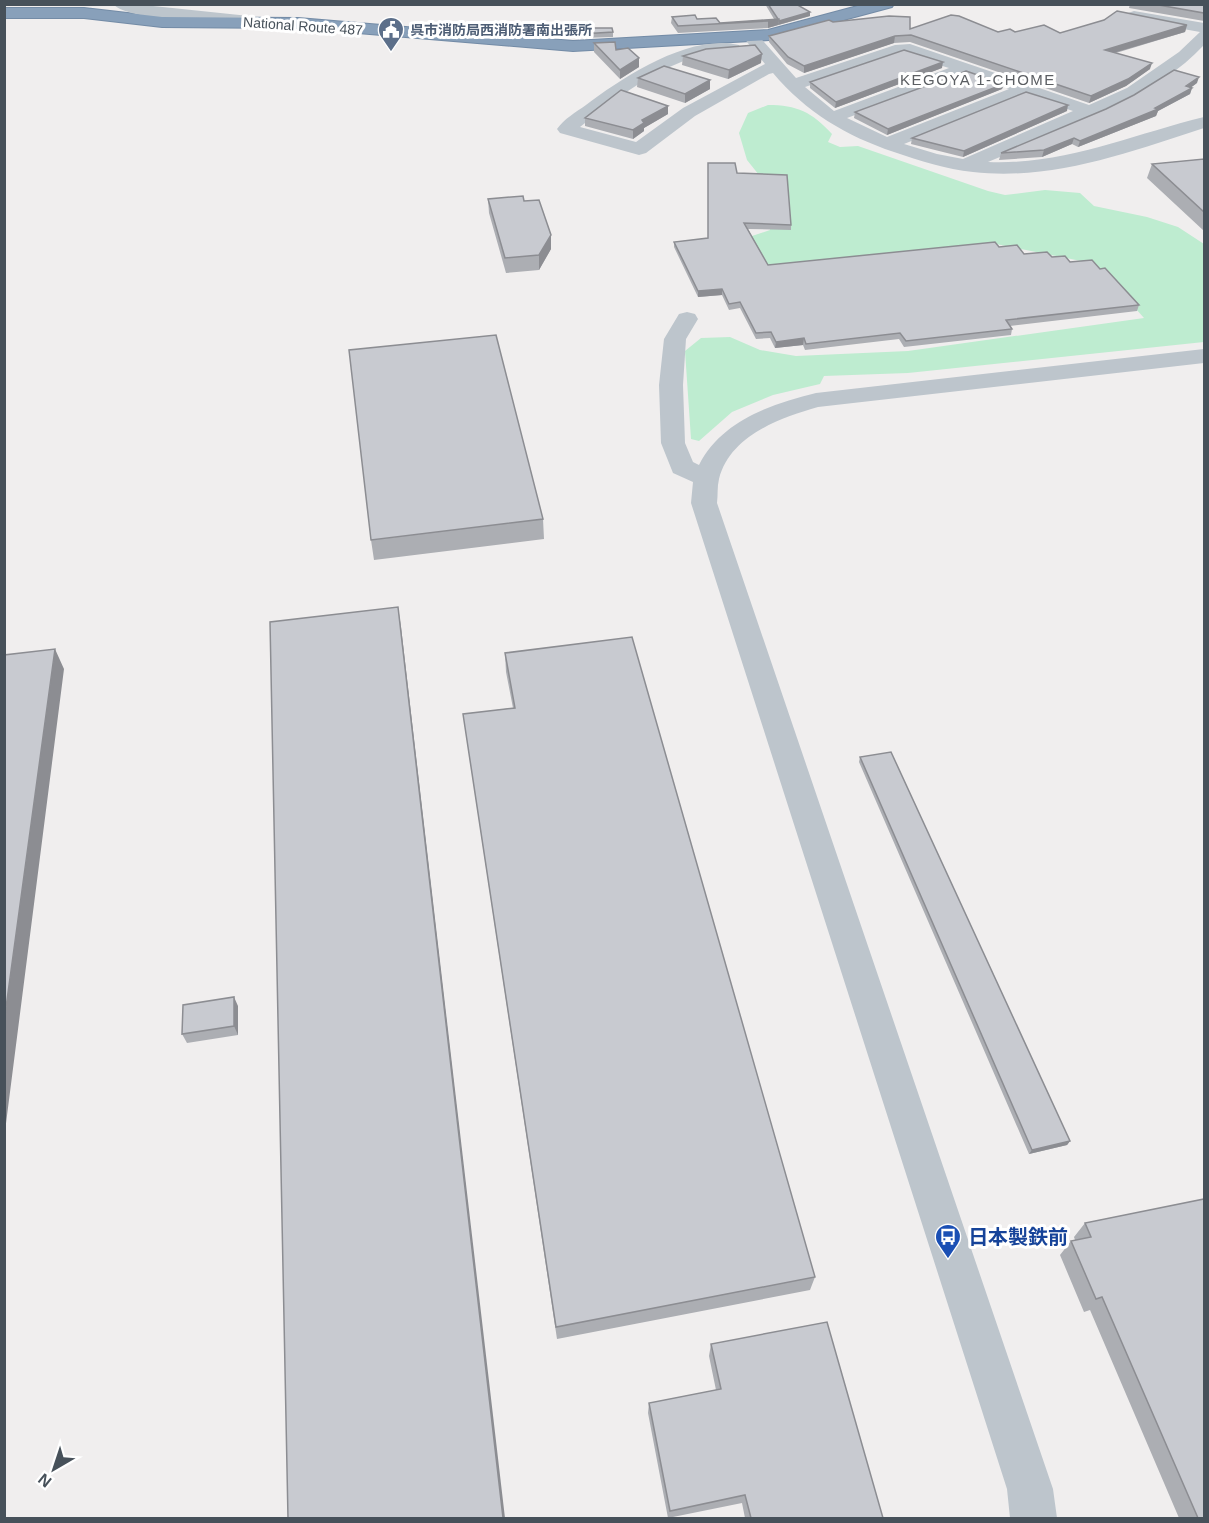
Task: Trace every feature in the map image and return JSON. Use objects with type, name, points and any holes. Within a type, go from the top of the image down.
[{"type":"highway","name":"National Route 487","points":[[4,14],[84,13],[162,22],[298,23],[547,46],[600,46],[756,42],[886,4]]},
{"type":"street","points":[[120,4],[134,10],[249,21]]},
{"type":"street","points":[[1124,14],[1204,28]]},
{"type":"street","points":[[969,167],[971,162],[1133,92],[1197,53],[1204,36]]},
{"type":"street","points":[[779,68],[765,69],[689,112],[639,149],[566,129],[619,90],[660,66],[699,52],[756,42],[779,68],[794,85],[822,111],[887,144],[921,157],[969,167],[1040,168],[1094,156],[1204,122]]},
{"type":"street","points":[[794,85],[901,48],[910,49],[1090,111]]},
{"type":"street","points":[[660,66],[681,72]]},
{"type":"street","points":[[833,117],[964,68]]},
{"type":"street","points":[[711,82],[731,88]]},
{"type":"street","points":[[887,144],[1024,88]]},
{"type":"street","points":[[619,90],[639,96]]},
{"type":"street","points":[[669,106],[689,112]]},
{"type":"street","points":[[687,319],[675,339],[671,385],[673,442],[682,466],[706,479]]},
{"type":"street","points":[[1034,1518],[1030,1489],[704,503],[706,479],[717,455],[744,429],[783,408],[816,400],[1204,356]]},
{"type":"green space","points":[[768,105],[796,108],[811,115],[832,134],[828,142],[840,147],[858,146],[1005,195],[1045,190],[1080,193],[1094,206],[1147,217],[1178,227],[1204,244],[1204,342],[908,373],[824,376],[820,384],[773,395],[732,412],[699,441],[691,439],[685,351],[701,338],[730,337],[760,350],[796,356],[908,351],[1144,318],[1096,264],[996,244],[769,268],[749,237],[770,230],[759,175],[747,160],[739,133],[748,113]]},
{"type":"building","points":[[768,4],[796,4],[810,12],[779,21]]},
{"type":"building","points":[[1153,4],[1204,4],[1204,13]]},
{"type":"building","points":[[1117,11],[1187,25],[1105,50],[1152,63],[1128,79],[1091,96],[911,35],[895,36],[804,66],[788,57],[769,36],[829,20],[833,22],[889,16],[910,17],[910,29],[951,15],[998,32],[1010,29],[1015,32],[1044,25],[1060,33],[1104,20]]},
{"type":"building","points":[[695,15],[697,19],[716,18],[720,23],[779,19],[678,26],[672,17]]},
{"type":"building","points":[[575,28],[612,28],[613,32],[581,34]]},
{"type":"building","points":[[615,42],[616,50],[628,48],[639,58],[620,70],[594,43]]},
{"type":"building","points":[[755,45],[762,54],[729,70],[683,56],[706,49]]},
{"type":"building","points":[[904,50],[943,62],[836,102],[810,82]]},
{"type":"building","points":[[664,66],[710,80],[685,94],[638,78]]},
{"type":"building","points":[[1174,70],[1199,77],[1186,86],[1192,88],[1155,108],[1158,109],[1080,141],[1074,138],[1044,150],[1001,153],[1106,109]]},
{"type":"building","points":[[966,71],[1004,84],[888,129],[855,112]]},
{"type":"building","points":[[621,90],[668,106],[642,120],[644,123],[633,130],[585,118]]},
{"type":"building","points":[[1026,92],[1068,105],[964,151],[912,138]]},
{"type":"building","points":[[1204,159],[1204,212],[1152,164]]},
{"type":"building","points":[[708,163],[735,163],[737,173],[787,175],[791,225],[744,223],[768,265],[995,242],[999,247],[1017,245],[1024,254],[1047,252],[1052,257],[1065,256],[1070,262],[1092,260],[1100,269],[1105,268],[1139,305],[1006,320],[1012,329],[906,341],[900,333],[806,344],[804,338],[776,342],[771,332],[756,333],[740,302],[729,304],[722,289],[698,291],[674,242],[708,238]]},
{"type":"building","points":[[523,196],[524,201],[539,200],[551,235],[539,255],[505,258],[488,199]]},
{"type":"building","points":[[496,335],[543,519],[371,540],[349,350]]},
{"type":"building","points":[[398,607],[503,1518],[288,1518],[270,622]]},
{"type":"building","points":[[632,637],[815,1277],[556,1327],[463,714],[515,708],[505,653]]},
{"type":"building","points":[[55,649],[4,1022],[4,655]]},
{"type":"building","points":[[891,752],[1070,1141],[1032,1150],[860,757]]},
{"type":"building","points":[[234,997],[234,1026],[182,1034],[183,1005]]},
{"type":"building","points":[[1204,1199],[1204,1518],[1198,1518],[1102,1297],[1096,1299],[1071,1241],[1091,1237],[1085,1223]]},
{"type":"building","points":[[827,1322],[883,1518],[751,1518],[745,1495],[670,1511],[649,1403],[721,1389],[711,1344]]},
{"type":"place","name":"呉市消防局西消防署南出張所","points":[[391,53]]},
{"type":"place","name":"日本製鉄前","points":[[948,1260]]},
{"type":"district","name":"KEGOYA 1-CHOME","points":[[978,80]]}]
